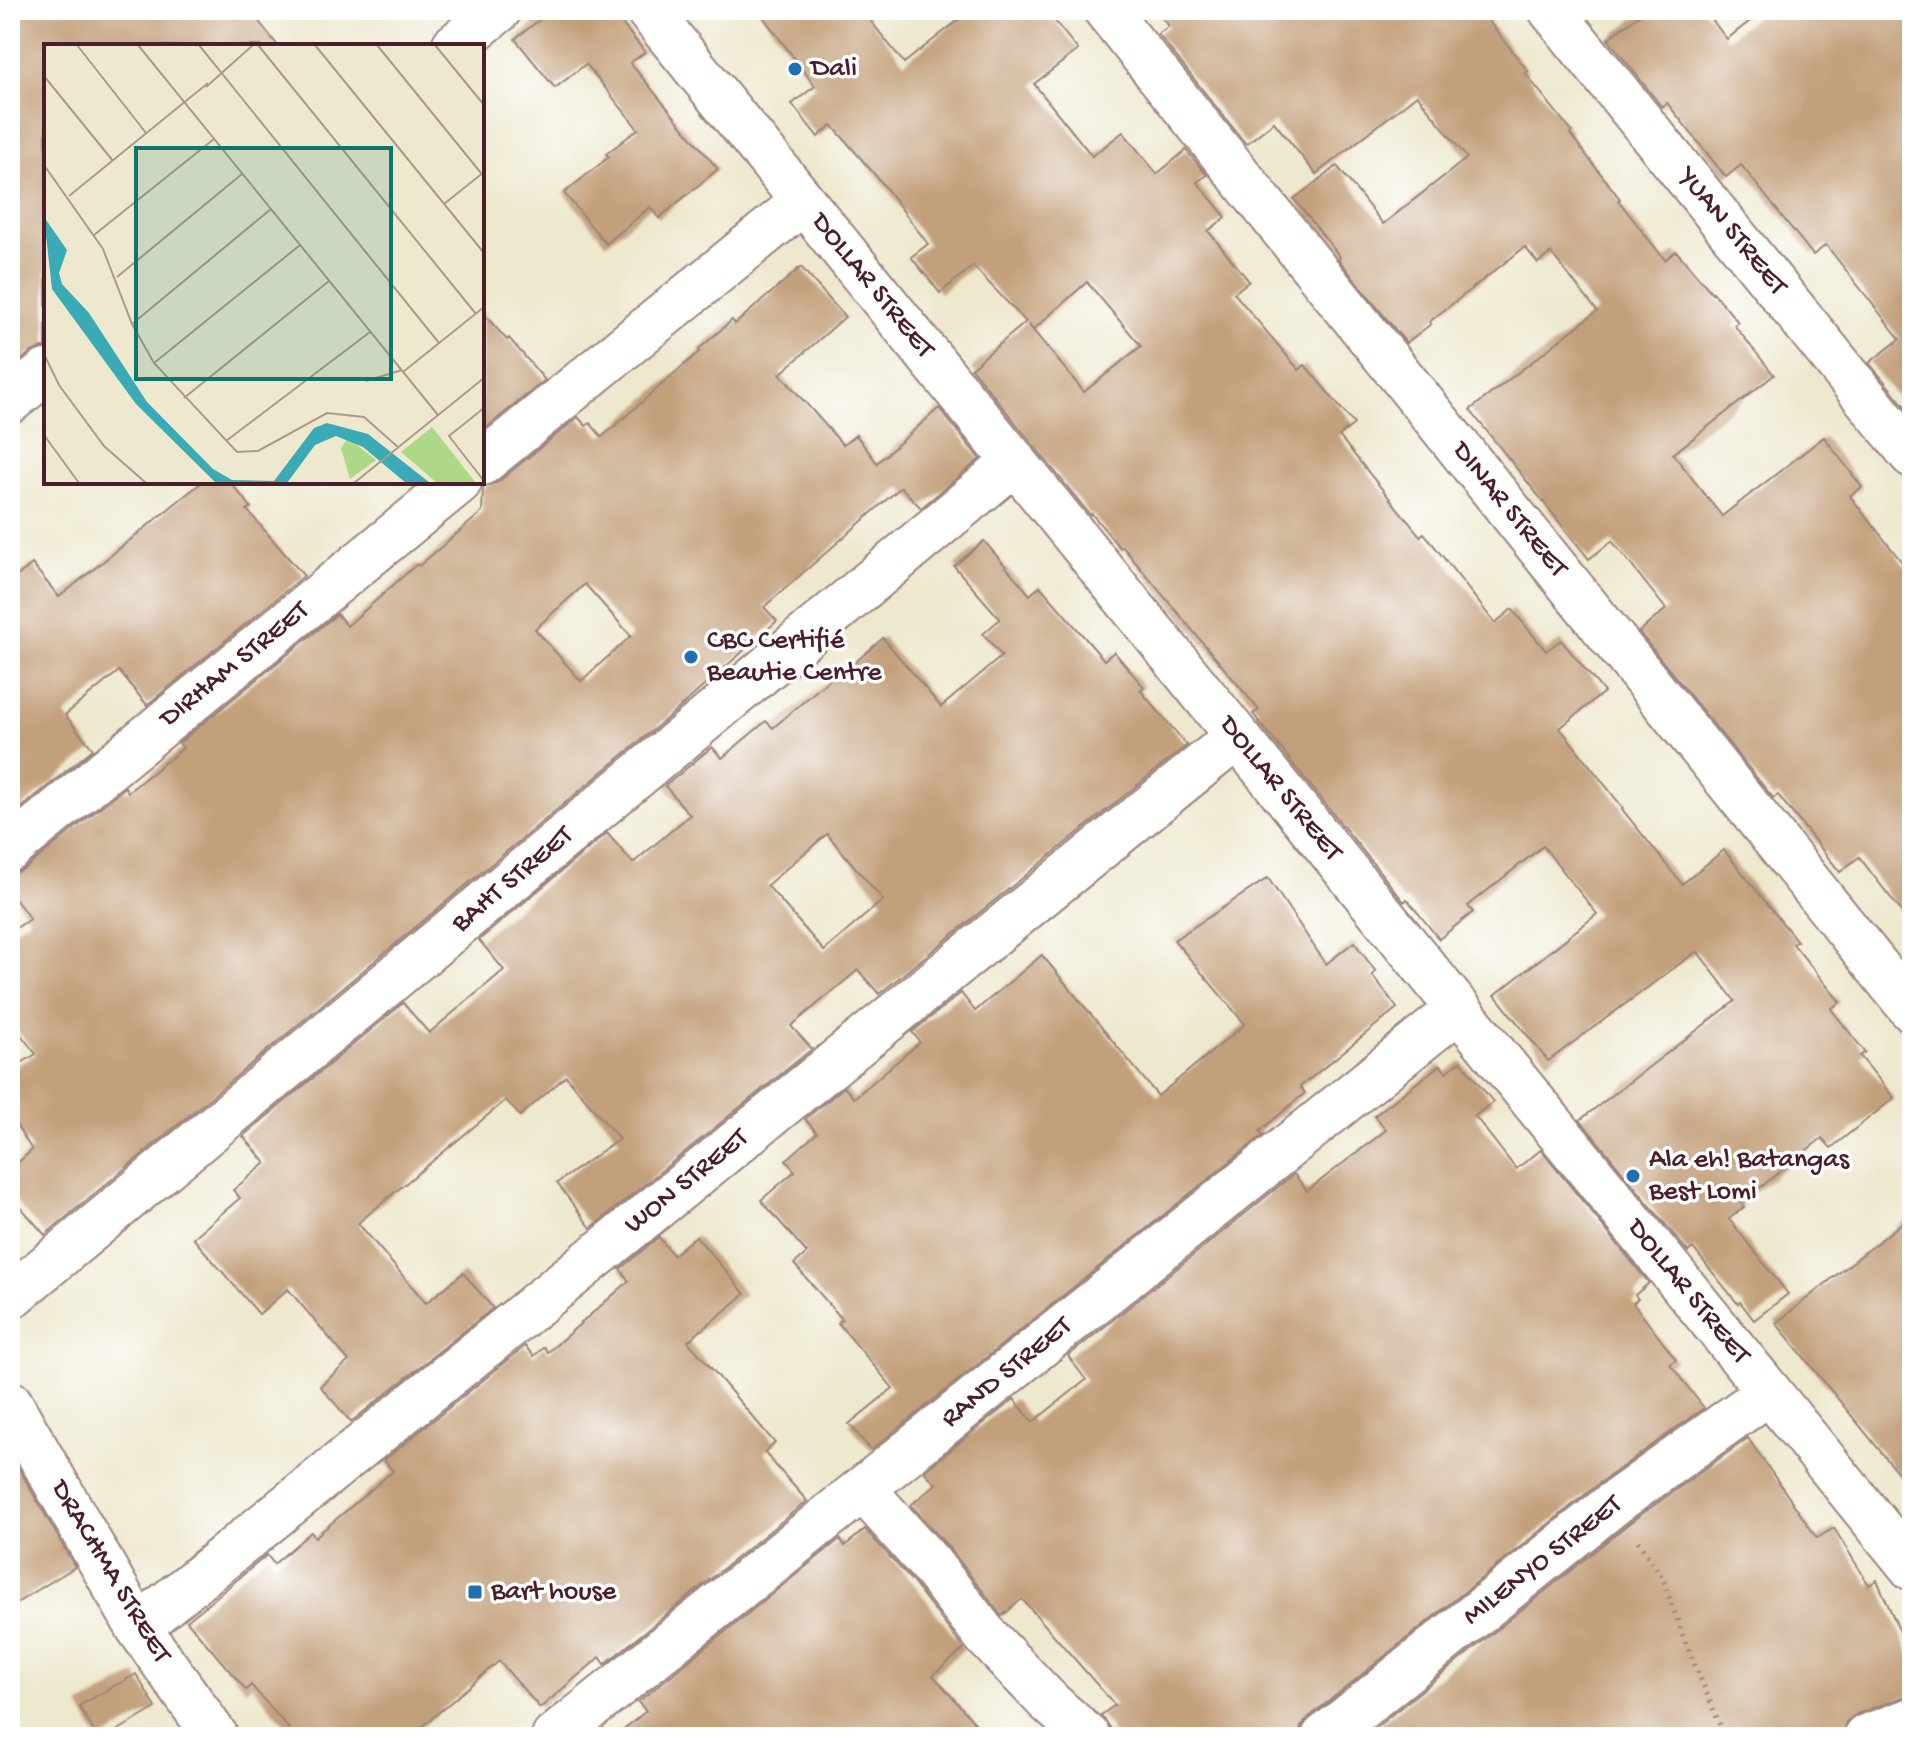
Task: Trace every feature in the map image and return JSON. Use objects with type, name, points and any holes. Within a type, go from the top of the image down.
[{"type":"street","points":[[456,44],[499,10]]},
{"type":"street","name":"DOLLAR STREET","points":[[648,10],[1912,1568]]},
{"type":"street","name":"DINAR STREET","points":[[1106,10],[1912,1010]]},
{"type":"street","name":"YUAN STREET","points":[[1551,10],[1912,455]]},
{"type":"street","points":[[484,461],[803,202]]},
{"type":"street","points":[[10,401],[44,374]]},
{"type":"street","name":"BAHT STREET","points":[[10,1297],[1015,462]]},
{"type":"street","name":"DIRHAM STREET","points":[[10,849],[457,484]]},
{"type":"street","name":"WON STREET","points":[[138,1627],[1237,737]]},
{"type":"street","name":"RAND STREET","points":[[554,1737],[1459,1009]]},
{"type":"street","name":"MILENYO STREET","points":[[1324,1737],[1613,1504],[1769,1392]]},
{"type":"street","name":"DRACHMA STREET","points":[[10,1403],[138,1627],[216,1737]]},
{"type":"street","points":[[863,1489],[930,1564],[986,1636],[1048,1701],[1088,1737]]},
{"type":"street","points":[[1866,1737],[1912,1720]]},
{"type":"path","points":[[1613,1504],[1663,1579],[1725,1737]]},
{"type":"building","points":[[27,10],[250,10],[276,44],[44,44],[44,348],[31,352],[10,369],[10,23]]},
{"type":"building","points":[[552,10],[611,10],[645,52],[630,63],[718,169],[659,218],[650,207],[606,244],[564,193],[638,129],[586,64],[555,88],[515,39]]},
{"type":"building","points":[[758,10],[862,10],[904,63],[971,10],[1046,10],[1078,50],[1034,84],[1092,156],[1123,132],[1157,174],[1186,150],[1207,175],[1197,182],[1226,217],[1208,231],[1249,281],[1234,293],[1299,370],[1305,365],[1354,424],[1339,436],[1420,536],[1424,533],[1495,623],[1512,609],[1546,651],[1561,640],[1604,692],[1560,728],[1682,884],[1724,850],[1797,941],[1793,944],[1840,1002],[1831,1009],[1865,1052],[1860,1056],[1894,1098],[1831,1148],[1822,1138],[1741,1203],[1744,1207],[1729,1219],[1788,1294],[1754,1320],[1693,1248],[1688,1252],[1580,1120],[1735,1001],[1697,951],[1548,1061],[1495,995],[1597,914],[1543,846],[1468,906],[1473,912],[1439,939],[1407,899],[1404,902],[1253,714],[1259,710],[1122,546],[1120,548],[1090,515],[971,368],[1026,322],[973,266],[940,293],[911,257],[928,244],[882,183],[832,125],[818,137],[792,104],[815,86]],"holes":[[[1087,282],[1141,346],[1084,392],[1028,324],[1033,330]]]},
{"type":"building","points":[[1156,10],[1480,10],[1665,260],[1676,251],[1738,322],[1734,325],[1774,375],[1673,454],[1722,516],[1824,437],[1862,487],[1850,496],[1912,575],[1912,925],[1859,857],[1840,872],[1778,795],[1773,798],[1639,632],[1666,609],[1612,541],[1589,559],[1470,410],[1597,311],[1551,253],[1538,263],[1525,247],[1406,343],[1294,199],[1337,166],[1383,224],[1467,158],[1417,95],[1316,174],[1274,122],[1246,144],[1158,34],[1169,26]]},
{"type":"building","points":[[1645,10],[1704,10],[1727,39],[1764,10],[1912,10],[1912,415],[1869,363],[1900,339],[1826,245],[1813,255],[1741,165],[1726,177],[1667,103],[1662,107],[1608,39]]},
{"type":"building","points":[[801,267],[845,317],[780,374],[843,445],[856,435],[877,463],[939,408],[980,459],[921,508],[901,487],[764,607],[777,621],[677,710],[45,1235],[10,1195],[10,1170],[32,1150],[10,1115],[10,1070],[36,1054],[10,1021],[10,932],[30,919],[10,892],[10,873],[26,868],[125,787],[128,792],[183,748],[179,743],[337,614],[347,626],[482,512],[483,487],[498,482],[578,417],[586,426],[590,423],[602,437],[732,320],[735,324]],"holes":[[[585,584],[631,636],[581,681],[535,629]]]},
{"type":"building","points":[[484,314],[507,340],[509,338],[545,380],[484,429]]},
{"type":"building","points":[[200,484],[232,484],[251,507],[247,510],[304,576],[147,705],[119,671],[65,715],[93,749],[10,817],[10,582],[32,564],[59,597]]},
{"type":"building","points":[[984,541],[1030,595],[1040,586],[1104,660],[1114,652],[1144,687],[1140,690],[1187,745],[879,994],[858,970],[791,1026],[812,1049],[591,1228],[557,1183],[619,1139],[566,1076],[520,1116],[506,1100],[358,1223],[426,1303],[463,1273],[493,1308],[351,1422],[320,1386],[349,1361],[288,1289],[259,1314],[193,1238],[240,1198],[233,1190],[266,1163],[243,1136],[403,1003],[429,1033],[504,970],[479,940],[607,833],[633,863],[690,815],[665,786],[712,747],[722,758],[766,721],[773,728],[883,638],[941,707],[1002,656],[983,634],[1000,619],[954,566]],"holes":[[[827,834],[883,900],[824,951],[767,885]]]},
{"type":"building","points":[[1268,878],[1326,964],[1354,942],[1376,972],[1372,975],[1397,1008],[1300,1087],[1305,1093],[1260,1131],[1263,1135],[871,1450],[849,1424],[893,1388],[838,1323],[842,1319],[794,1264],[807,1253],[761,1200],[795,1171],[786,1160],[817,1133],[805,1119],[844,1087],[854,1098],[920,1042],[912,1032],[961,993],[975,1011],[1042,955],[1158,1096],[1245,1024],[1174,940]]},
{"type":"building","points":[[1461,1061],[1493,1102],[1475,1116],[1516,1169],[1541,1150],[1649,1283],[1635,1295],[1638,1299],[1633,1303],[1676,1360],[1670,1364],[1704,1408],[1597,1485],[1308,1718],[1301,1727],[1300,1737],[1112,1737],[1111,1729],[1101,1715],[1115,1705],[1022,1599],[1002,1616],[911,1505],[936,1484],[924,1471],[1014,1399],[1033,1422],[1086,1380],[1068,1356],[1294,1174],[1307,1191],[1386,1130],[1374,1116],[1440,1065],[1446,1072]]},
{"type":"building","points":[[1912,1215],[1912,1490],[1776,1323]]},
{"type":"building","points":[[696,1236],[745,1294],[688,1341],[775,1443],[764,1452],[807,1501],[605,1664],[600,1657],[540,1708],[499,1661],[410,1737],[296,1737],[251,1685],[246,1690],[187,1621],[267,1555],[274,1564],[311,1532],[315,1537],[393,1471],[384,1460],[525,1346],[534,1356],[544,1347],[548,1352],[629,1281],[620,1269],[659,1237],[673,1255]]},
{"type":"building","points":[[1748,1438],[1817,1538],[1834,1528],[1869,1585],[1877,1580],[1912,1659],[1912,1696],[1857,1714],[1846,1722],[1842,1737],[1364,1737],[1628,1524]]},
{"type":"building","points":[[10,1453],[75,1567],[10,1607]]},
{"type":"building","points":[[865,1529],[911,1580],[964,1649],[933,1675],[987,1737],[615,1737],[646,1711],[638,1702],[840,1539],[845,1546]]},
{"type":"building","points":[[136,1674],[156,1708],[106,1737],[97,1737],[79,1706]]},
{"type":"place","name":"Dali","points":[[795,69]]},
{"type":"place","name":"CBC Certifié Beautie Centre","points":[[691,657]]},
{"type":"place","name":"Ala eh! Batangas Best Lomi","points":[[1633,1176]]},
{"type":"place","name":"Bart house","points":[[475,1592]]}]
